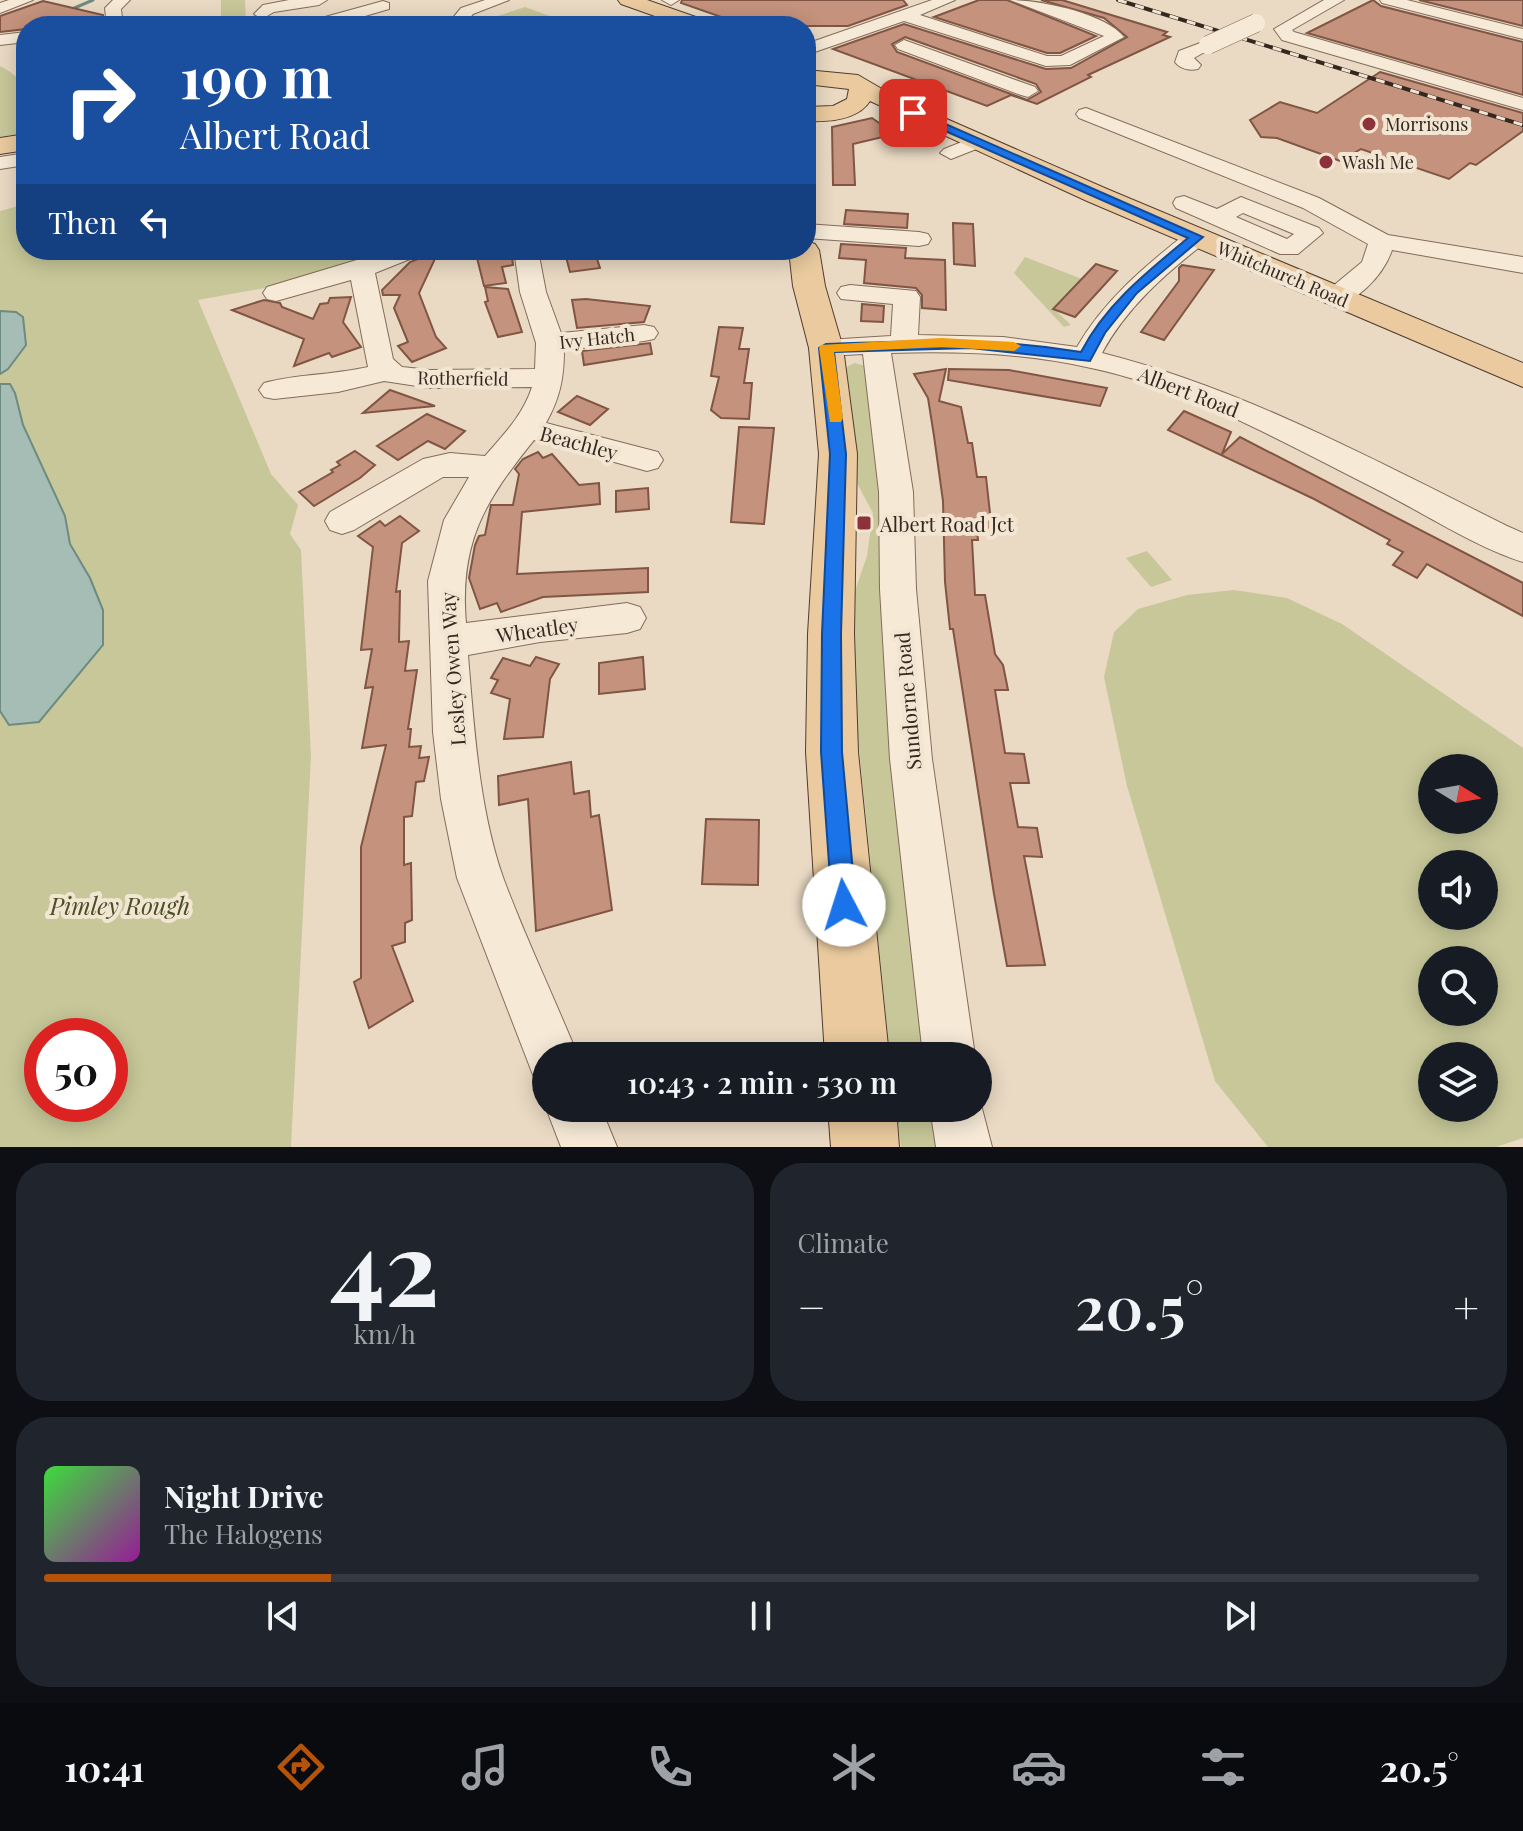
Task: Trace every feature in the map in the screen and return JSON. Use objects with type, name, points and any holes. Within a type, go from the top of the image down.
[{"type":"main road","points":[[628,0],[674,16]]},
{"type":"main road","name":"Whitchurch Road","points":[[816,75],[856,84],[977,142],[1237,223],[1336,297],[1523,376]]},
{"type":"main road","points":[[825,113],[858,102],[863,93],[856,84]]},
{"type":"main road","name":"Whitchurch Road","points":[[825,113],[870,107],[913,113]]},
{"type":"main road","points":[[805,260],[809,286],[826,348],[838,454],[831,634],[832,752],[856,1042]]},
{"type":"main road","points":[[863,1122],[865,1147]]},
{"type":"street","points":[[0,8],[29,0]]},
{"type":"street","points":[[114,16],[113,8],[122,0],[116,0]]},
{"type":"street","points":[[266,8],[319,0]]},
{"type":"street","points":[[335,16],[375,3],[403,0]]},
{"type":"street","points":[[463,16],[467,11],[501,0]]},
{"type":"street","points":[[816,46],[944,0]]},
{"type":"street","points":[[903,15],[1046,61],[1064,61],[1115,37],[1106,28],[1018,0]]},
{"type":"street","points":[[1192,65],[1184,62],[1185,55],[1286,8],[1336,0]]},
{"type":"street","points":[[1388,0],[1523,34]]},
{"type":"street","points":[[1306,7],[1282,29],[1288,36],[1523,104]]},
{"type":"street","points":[[904,45],[1028,91]]},
{"type":"street","points":[[1086,114],[1311,203],[1381,241],[1457,244],[1523,265]]},
{"type":"street","points":[[951,153],[977,142]]},
{"type":"street","points":[[1233,172],[1184,203],[1237,223]]},
{"type":"street","points":[[1085,358],[1098,332],[1133,291],[1237,223]]},
{"type":"street","points":[[816,232],[919,239]]},
{"type":"street","points":[[1336,297],[1367,272],[1381,253],[1381,241]]},
{"type":"street","points":[[276,293],[353,271],[362,272],[381,260]]},
{"type":"street","points":[[528,260],[549,361]]},
{"type":"street","name":"Rotherfield","points":[[362,272],[379,362],[394,375],[430,379],[549,361]]},
{"type":"street","name":"Sundorne Road","points":[[850,293],[907,297],[890,344],[898,589],[911,759],[947,1042]]},
{"type":"street","name":"Ivy Hatch","points":[[549,361],[644,333]]},
{"type":"street","name":"Albert Road","points":[[826,348],[890,344],[1000,345],[1085,358],[1143,373],[1204,393],[1523,549]]},
{"type":"street","name":"Lesley Owen Way","points":[[546,1042],[480,878],[463,799],[446,581],[454,543],[474,494],[527,428],[542,403],[549,361]]},
{"type":"street","points":[[274,390],[338,383],[389,371]]},
{"type":"street","name":"Beachley","points":[[527,428],[639,452]]},
{"type":"street","points":[[342,521],[434,467],[450,464],[494,468]]},
{"type":"street","name":"Wheatley","points":[[449,642],[609,615]]},
{"type":"street","points":[[579,1122],[589,1147]]},
{"type":"street","points":[[960,1122],[964,1147]]},
{"type":"green space","points":[[221,0],[245,0],[246,16],[221,16]]},
{"type":"green space","points":[[525,7],[550,16],[498,16]]},
{"type":"green space","points":[[0,66],[16,77],[16,135],[0,137]]},
{"type":"green space","name":"Pimley Rough","points":[[16,207],[16,260],[363,260],[270,287],[198,300],[271,474],[298,505],[290,534],[301,550],[311,756],[291,1147],[0,1147],[0,211]]},
{"type":"green space","points":[[1025,257],[1082,279],[1054,309],[1071,325],[1064,327],[1014,273]]},
{"type":"green space","points":[[855,363],[866,366],[874,374],[934,1042],[889,1042],[851,668],[852,600],[867,556],[873,513],[852,474],[845,372],[848,366]]},
{"type":"green space","points":[[1147,551],[1172,580],[1151,587],[1126,558]]},
{"type":"green space","points":[[1234,590],[1287,598],[1342,624],[1523,748],[1523,1138],[1496,1147],[1268,1147],[1215,1081],[1127,786],[1104,677],[1114,632],[1138,609],[1187,595]]},
{"type":"green space","points":[[898,1122],[945,1122],[949,1147],[901,1147]]},
{"type":"shaded area","points":[[0,311],[16,312],[23,317],[26,345],[8,369],[0,374]]},
{"type":"shaded area","points":[[0,384],[10,384],[15,393],[23,425],[65,516],[70,544],[90,578],[103,610],[103,645],[39,722],[9,725],[0,711]]},
{"type":"building","points":[[682,0],[903,0],[907,5],[848,26],[816,26],[816,16],[718,16],[681,3]]},
{"type":"building","points":[[979,0],[1007,0],[1096,36],[1060,53],[1047,53],[934,17]]},
{"type":"building","points":[[1041,0],[1062,0],[1167,32],[1163,35],[1170,37],[1088,75],[1091,77],[1037,104],[1011,95],[987,106],[833,49],[904,24],[1046,69],[1071,68],[1127,37],[1104,18]],"holes":[[[905,37],[1036,84],[1041,92],[1027,100],[897,52],[892,44]]]},
{"type":"building","points":[[1373,0],[1381,6],[1523,42],[1523,95],[1307,33]]},
{"type":"building","points":[[1419,0],[1523,0],[1523,26]]},
{"type":"building","points":[[43,1],[103,15],[16,16],[16,30],[0,32],[0,16]]},
{"type":"building","name":"Morrisons","points":[[1380,72],[1523,113],[1523,131],[1476,165],[1470,163],[1449,179],[1361,149],[1340,161],[1277,138],[1261,137],[1250,120],[1280,102],[1317,113]]},
{"type":"building","points":[[872,118],[895,134],[853,144],[855,185],[833,185],[832,127]]},
{"type":"building","points":[[846,210],[908,214],[907,228],[844,224]]},
{"type":"building","points":[[953,223],[973,224],[975,266],[954,264]]},
{"type":"building","points":[[841,244],[906,248],[905,258],[945,260],[946,310],[922,308],[922,295],[916,288],[864,283],[866,260],[839,258]]},
{"type":"building","points":[[434,260],[419,293],[436,337],[446,348],[412,362],[398,346],[408,342],[394,308],[400,295],[383,295],[382,290],[410,262]]},
{"type":"building","points":[[478,260],[512,260],[513,265],[502,267],[506,283],[484,286]]},
{"type":"building","points":[[567,260],[597,260],[600,268],[570,272]]},
{"type":"building","points":[[1096,264],[1117,271],[1075,317],[1053,309]]},
{"type":"building","points":[[1182,265],[1214,270],[1164,340],[1141,332],[1179,281]]},
{"type":"building","points":[[485,287],[508,289],[522,332],[498,337],[485,302],[488,301]]},
{"type":"building","points":[[351,297],[343,322],[361,347],[332,357],[329,353],[294,366],[304,339],[232,310],[264,300],[280,303],[282,307],[313,319],[320,304],[328,303],[330,298]]},
{"type":"building","points":[[572,300],[650,306],[644,322],[577,328]]},
{"type":"building","points":[[862,304],[884,306],[883,322],[861,321]]},
{"type":"building","points":[[719,327],[743,328],[739,349],[749,349],[744,383],[752,383],[749,419],[721,418],[711,410],[719,377],[711,376]]},
{"type":"building","points":[[650,343],[652,354],[584,365],[582,351]]},
{"type":"building","points":[[946,369],[939,401],[961,407],[968,443],[972,443],[977,477],[986,477],[992,531],[977,530],[978,540],[972,540],[975,595],[985,595],[995,654],[1003,665],[1008,690],[995,690],[1005,753],[1024,754],[1029,783],[1010,783],[1018,827],[1037,828],[1042,857],[1024,856],[1045,965],[1007,966],[994,894],[953,629],[950,629],[945,582],[943,501],[934,436],[928,398],[914,374]]},
{"type":"building","points":[[949,369],[1009,370],[1107,388],[1100,406],[948,380]]},
{"type":"building","points":[[390,390],[435,406],[363,413]]},
{"type":"building","points":[[577,396],[608,409],[590,425],[558,412]]},
{"type":"building","points":[[1184,411],[1231,432],[1222,454],[1240,437],[1523,583],[1523,616],[1427,564],[1417,578],[1393,565],[1403,552],[1387,544],[1390,540],[1314,499],[1168,430]]},
{"type":"building","points":[[427,414],[465,431],[445,449],[428,441],[398,460],[377,446]]},
{"type":"building","points":[[739,427],[774,428],[764,524],[731,522]]},
{"type":"building","points":[[355,451],[375,465],[360,478],[314,506],[299,492],[333,472],[331,470],[340,465],[337,462]]},
{"type":"building","points":[[538,452],[543,458],[552,454],[579,485],[599,483],[600,504],[522,512],[517,574],[648,568],[648,592],[543,597],[501,612],[497,603],[480,609],[469,578],[475,545],[479,536],[485,535],[491,505],[513,505],[519,474],[515,469],[523,459]]},
{"type":"building","points":[[648,488],[649,509],[616,512],[616,491]]},
{"type":"building","points":[[400,516],[419,531],[402,543],[396,592],[400,591],[399,642],[409,641],[405,671],[417,670],[408,729],[411,729],[409,747],[421,746],[419,758],[429,757],[424,781],[416,782],[412,816],[404,817],[404,865],[411,863],[412,920],[405,923],[405,942],[392,946],[413,1001],[369,1028],[354,982],[361,978],[361,847],[386,745],[362,748],[373,687],[365,688],[372,649],[361,650],[373,547],[358,536],[380,521],[385,526]]},
{"type":"building","points":[[536,657],[559,664],[550,679],[543,737],[504,739],[510,699],[491,693],[498,680],[491,678],[503,658],[530,666]]},
{"type":"building","points":[[643,657],[645,689],[599,694],[599,663]]},
{"type":"building","points":[[571,762],[574,794],[589,791],[591,817],[599,815],[612,910],[536,931],[528,799],[499,805],[498,776]]},
{"type":"building","points":[[706,819],[759,820],[758,885],[702,884]]},
{"type":"waterway","points":[[65,12],[93,0]]},
{"type":"railway","points":[[1118,0],[1523,125]]},
{"type":"slow traffic","points":[[835,418],[826,348],[941,343],[1014,346]]},
{"type":"place","name":"Morrisons","points":[[1369,124]]},
{"type":"place","name":"Wash Me","points":[[1326,162]]},
{"type":"place","name":"Albert Road Jct","points":[[864,523]]},
{"type":"route","points":[[844,905],[832,752],[831,634],[838,516],[838,454],[826,348],[971,343],[1085,358],[1098,332],[1133,291],[1162,263],[1197,237],[913,113]]}]
